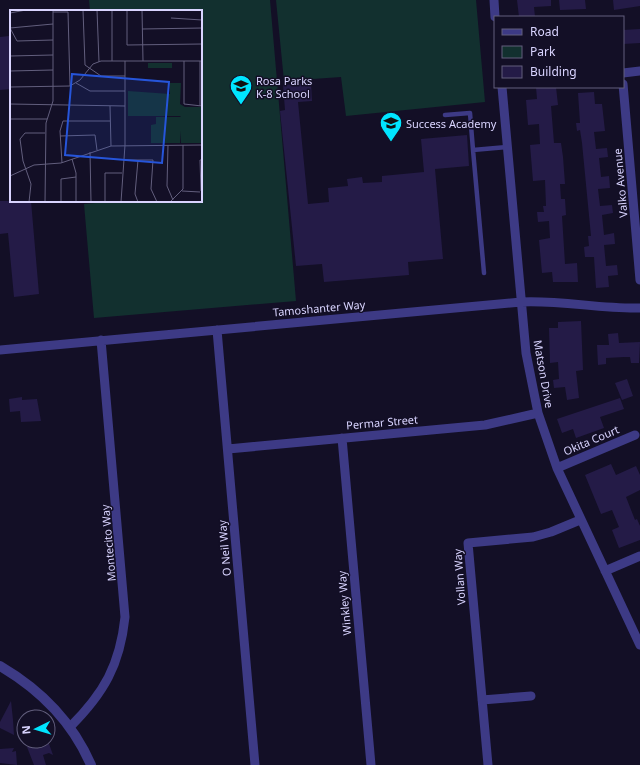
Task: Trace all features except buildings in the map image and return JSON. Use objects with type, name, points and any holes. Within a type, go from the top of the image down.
[{"type":"street","points":[[494,0],[495,16]]},
{"type":"street","points":[[624,73],[640,71]]},
{"type":"street","name":"Matson Drive","points":[[502,88],[526,353],[538,413],[557,468],[580,520],[640,645]]},
{"type":"street","name":"Valko Avenue","points":[[624,88],[636,188],[640,280]]},
{"type":"street","name":"Tamoshanter Way","points":[[0,350],[521,302],[567,302],[603,307],[640,308]]},
{"type":"street","name":"O Neil Way","points":[[217,330],[255,765]]},
{"type":"street","name":"Montecito Way","points":[[70,727],[91,707],[113,672],[123,637],[125,617],[125,597],[101,340]]},
{"type":"street","name":"Permar Street","points":[[228,449],[485,425],[538,413]]},
{"type":"street","name":"Okita Court","points":[[557,468],[635,435]]},
{"type":"street","name":"Winkley Way","points":[[342,438],[371,765]]},
{"type":"street","name":"Vollan Way","points":[[488,765],[468,543],[533,537],[551,532],[580,520]]},
{"type":"street","points":[[604,571],[640,556]]},
{"type":"street","points":[[0,666],[33,687],[57,711],[70,727],[91,765]]},
{"type":"street","points":[[482,700],[531,696]]},
{"type":"lane","points":[[445,115],[470,113],[484,273]]},
{"type":"lane","points":[[473,150],[507,147]]},
{"type":"green space","name":"Rosa Parks K-8 School","points":[[89,0],[270,0],[296,301],[94,318],[84,204],[107,202],[202,202],[202,10],[90,10]]},
{"type":"green space","points":[[276,0],[476,0],[485,102],[346,116],[341,77],[284,81]]},
{"type":"place","name":"Rosa Parks K-8 School","points":[[241,106]]},
{"type":"place","name":"Success Academy","points":[[391,142]]}]
